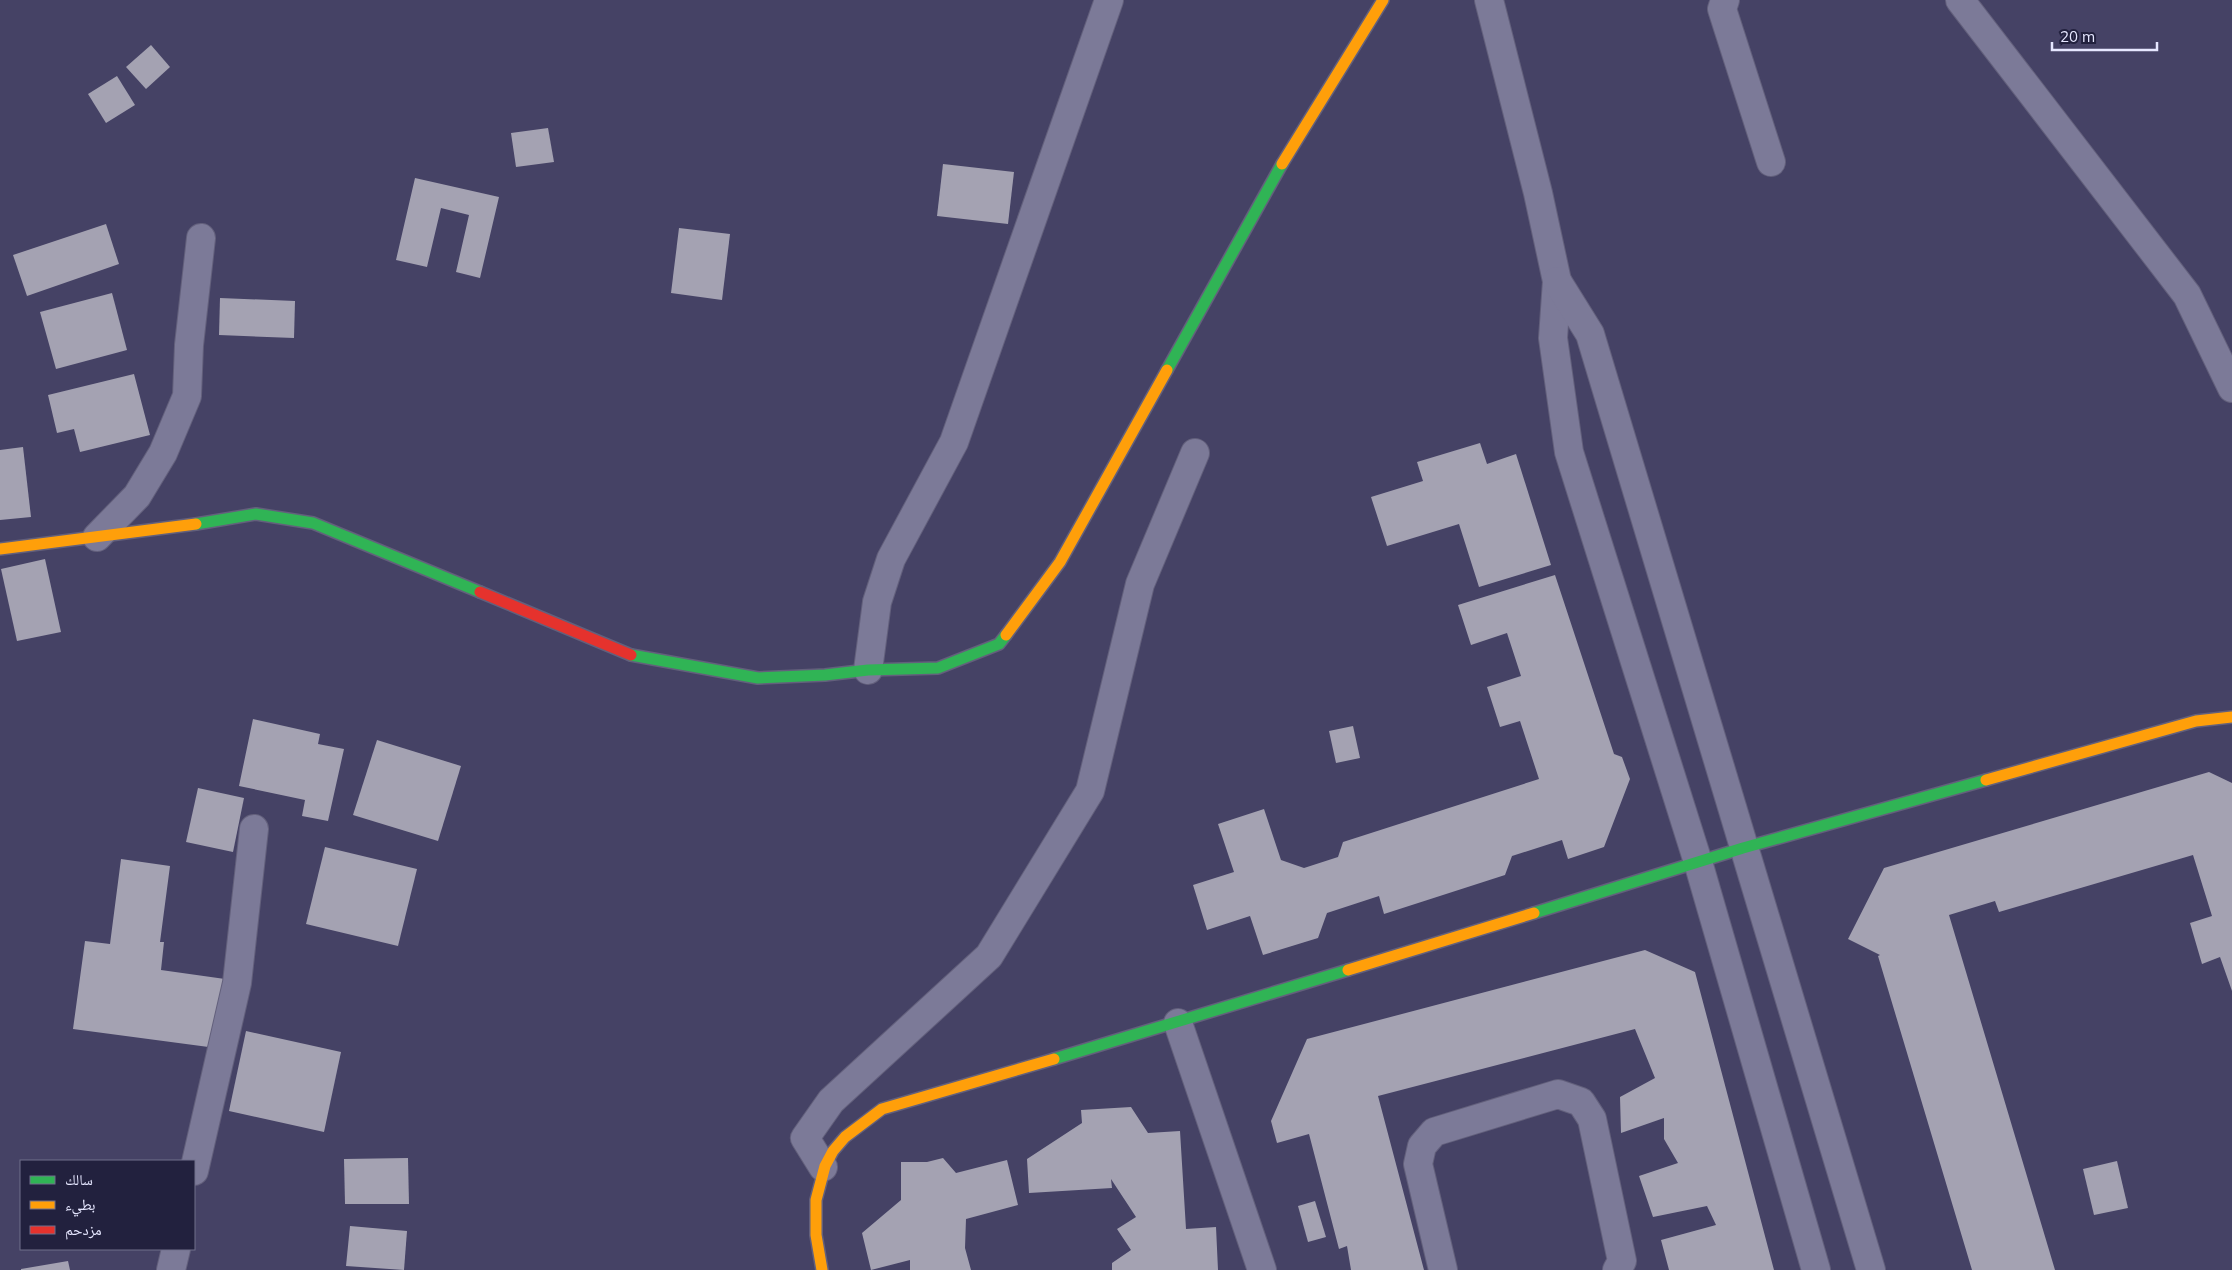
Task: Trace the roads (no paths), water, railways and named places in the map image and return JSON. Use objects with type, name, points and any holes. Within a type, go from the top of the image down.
[{"type":"street","points":[[868,670],[877,602],[891,559],[954,442],[1109,0]]},
{"type":"street","points":[[0,548],[166,530],[256,514],[313,523],[631,654],[758,678],[825,675],[868,670],[938,668],[999,644],[1060,562],[1287,155],[1383,0]]},
{"type":"street","points":[[1489,0],[1538,193],[1556,282],[1553,338],[1569,452],[1698,862],[1816,1270]]},
{"type":"street","points":[[1725,0],[1722,9],[1771,162]]},
{"type":"street","points":[[1960,0],[2187,295],[2232,388]]},
{"type":"street","points":[[97,537],[137,496],[163,452],[187,396],[189,345],[201,238]]},
{"type":"street","points":[[1556,282],[1590,334],[1871,1270]]},
{"type":"street","points":[[823,1167],[805,1138],[831,1101],[988,956],[1090,791],[1140,584],[1195,454]]},
{"type":"street","points":[[822,1270],[817,1250],[814,1207],[823,1167],[844,1138],[882,1110],[1178,1023],[1743,848],[2196,720],[2232,717]]},
{"type":"street","points":[[195,1167],[238,983],[254,829]]},
{"type":"street","points":[[1178,1023],[1262,1270]]},
{"type":"street","points":[[1443,1270],[1418,1164],[1422,1146],[1434,1132],[1558,1094],[1581,1102],[1592,1119],[1622,1261],[1617,1270]]},
{"type":"street","points":[[171,1270],[176,1250]]}]
